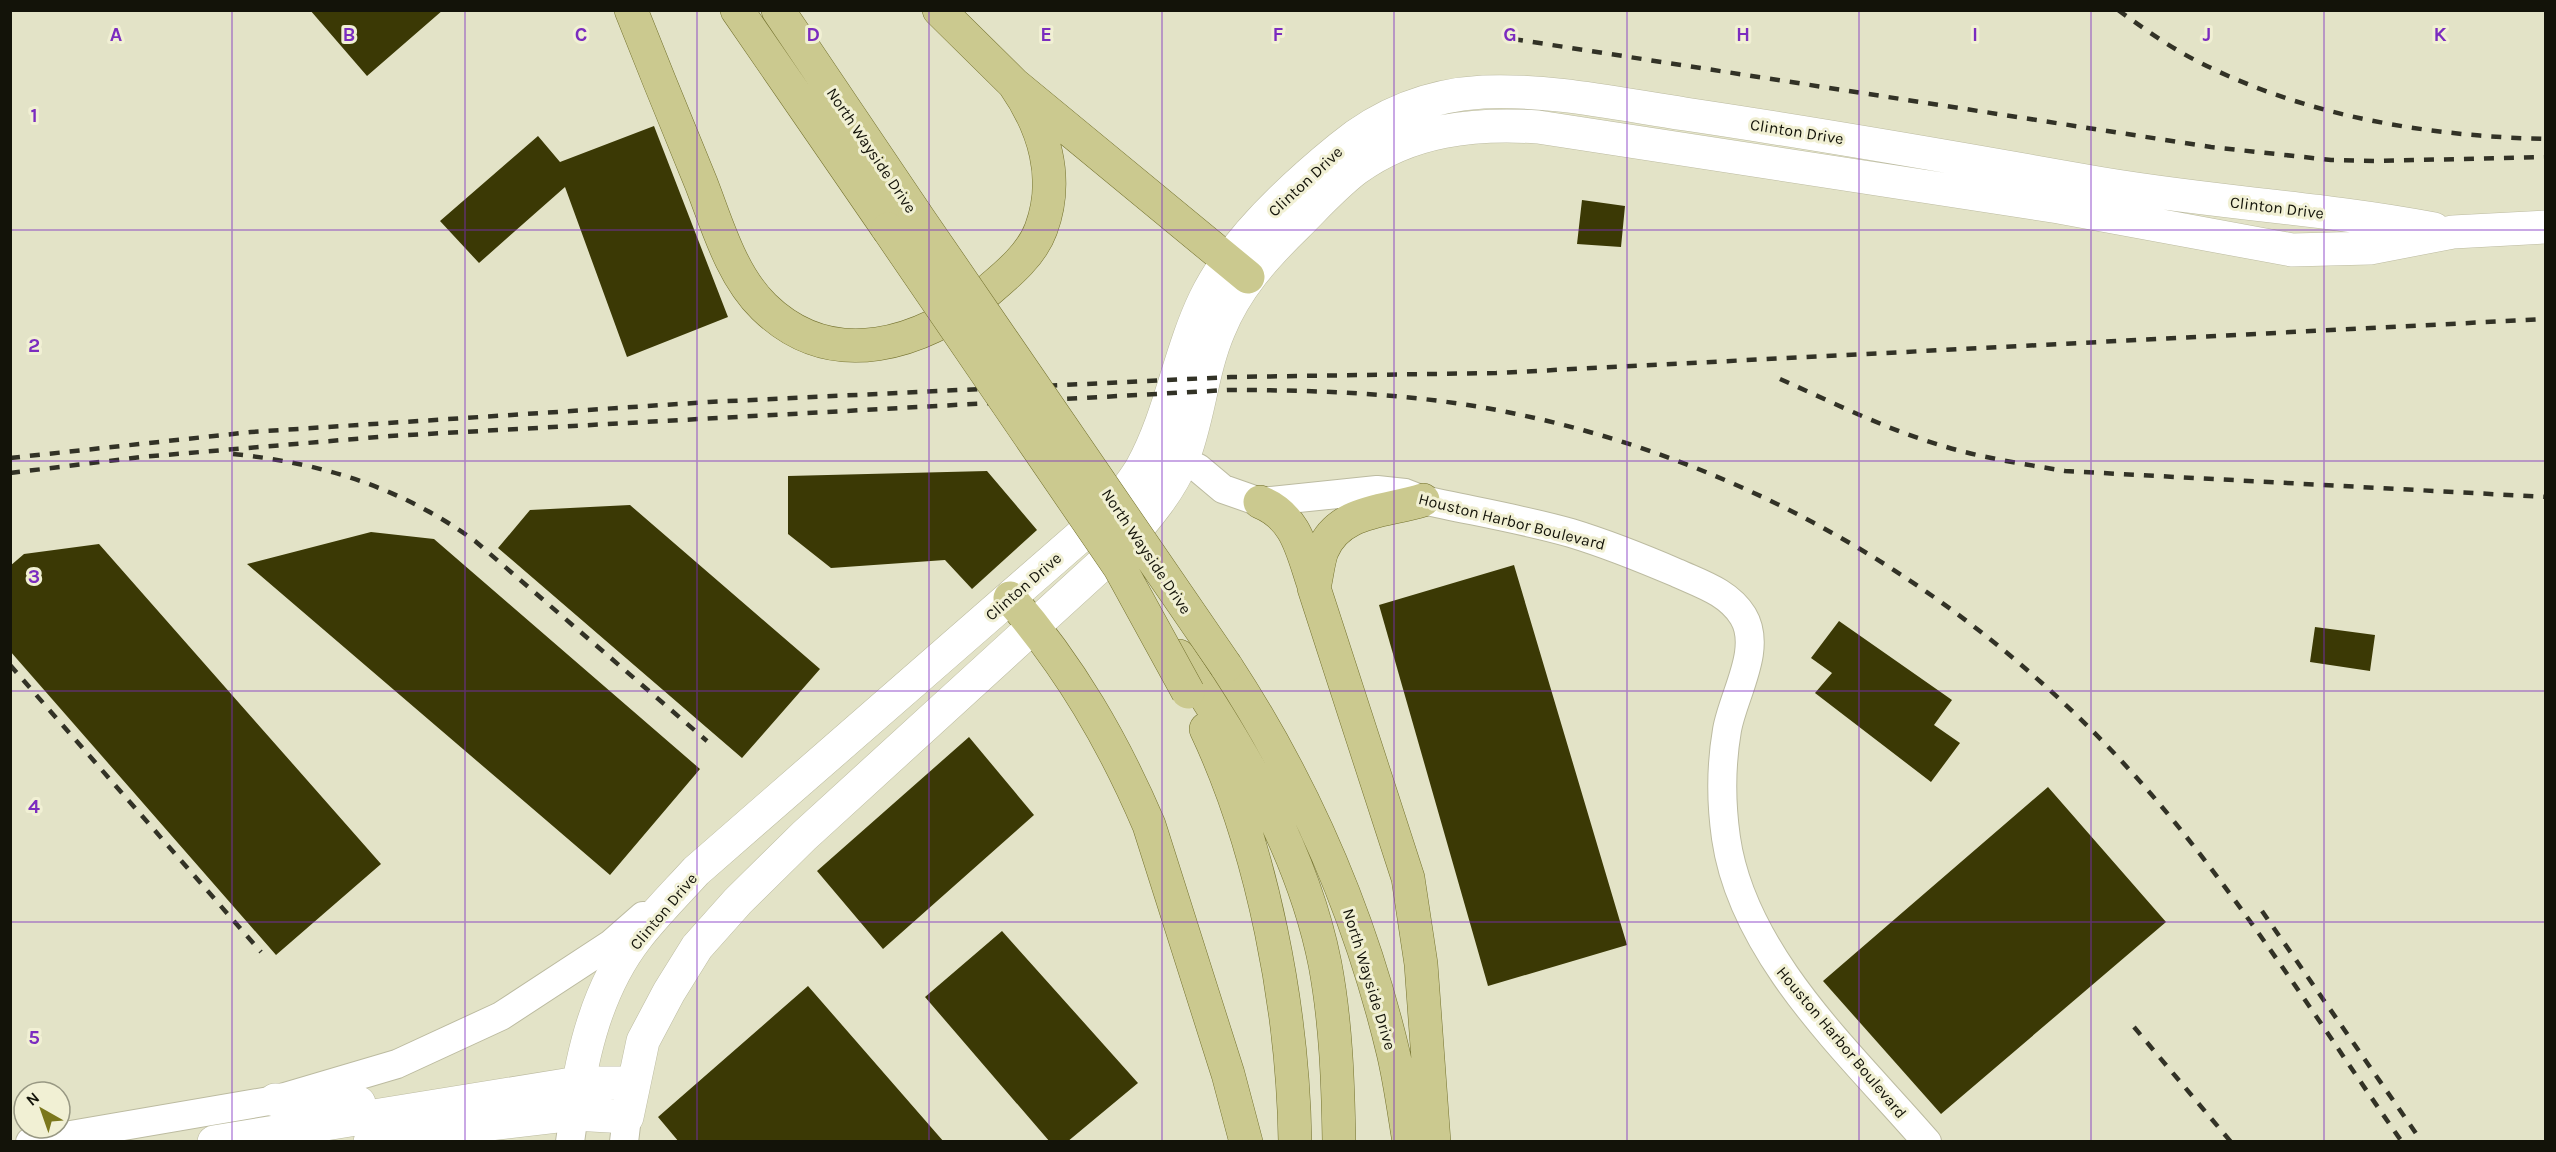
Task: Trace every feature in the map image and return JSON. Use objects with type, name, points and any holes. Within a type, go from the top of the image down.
[{"type":"main road","points":[[631,10],[735,268],[763,306],[780,321],[828,342],[856,346],[883,345],[910,338],[958,314],[1000,281],[1029,252],[1041,231],[1050,184],[1047,156],[1038,127],[1029,106],[1014,84]]},
{"type":"main road","name":"North Wayside Drive","points":[[737,10],[902,221],[1226,666],[1276,745],[1298,787],[1350,909],[1393,1053],[1409,1142]]},
{"type":"main road","name":"North Wayside Drive","points":[[778,10],[902,221],[1193,689],[1252,857],[1280,984],[1290,1049],[1295,1142]]},
{"type":"main road","points":[[939,10],[1014,84],[1238,269]]},
{"type":"main road","name":"Clinton Drive","points":[[574,1113],[592,1026],[611,981],[636,938],[696,871],[1109,511],[1131,484],[1145,461],[1194,323],[1214,281],[1278,244],[1357,168],[1418,138],[1441,131],[1488,124],[1539,127],[1786,163],[2100,199],[2374,218],[2453,232],[2546,227]]},
{"type":"main road","name":"Clinton Drive","points":[[214,1142],[442,1104],[574,1113],[626,1129],[632,1083],[644,1041],[669,992],[698,947],[760,879],[1125,543],[1160,499],[1182,461],[1209,357],[1232,303],[1238,269]]},
{"type":"main road","points":[[1314,588],[1322,551],[1328,540],[1344,525],[1362,513],[1397,508],[1423,500]]},
{"type":"main road","points":[[1260,502],[1272,507],[1290,523],[1297,534],[1408,878],[1421,964],[1434,1142]]},
{"type":"main road","points":[[1010,598],[1035,626],[1072,677],[1101,725],[1149,825],[1228,1074],[1246,1142]]},
{"type":"main road","points":[[965,638],[990,667]]},
{"type":"main road","points":[[1193,689],[1265,800],[1309,904],[1324,962],[1335,1029],[1339,1142]]},
{"type":"main road","points":[[729,843],[760,879]]},
{"type":"main road","name":"Clinton Drive","points":[[370,1142],[426,1137],[574,1113],[632,1083]]},
{"type":"main road","points":[[275,1100],[442,1104]]},
{"type":"street","points":[[1145,461],[1182,461]]},
{"type":"street","name":"Houston Harbor Boulevard","points":[[1182,461],[1198,468],[1223,489],[1260,502],[1377,490],[1405,493],[1423,500],[1568,532],[1599,542],[1717,591],[1736,607],[1748,627],[1750,649],[1727,729],[1722,794],[1726,841],[1741,894],[1767,950],[1793,988],[1928,1142]]},
{"type":"street","points":[[30,1142],[275,1100],[397,1064],[501,1016],[611,944],[696,871]]},
{"type":"building","points":[[310,10],[443,10],[367,76]]},
{"type":"building","points":[[654,126],[728,317],[627,357],[565,187],[479,263],[440,221],[538,136],[560,162]]},
{"type":"building","points":[[1582,200],[1625,206],[1621,247],[1577,244]]},
{"type":"building","points":[[987,471],[1037,530],[972,589],[945,560],[831,568],[788,534],[788,476]]},
{"type":"building","points":[[630,505],[820,669],[742,758],[498,548],[530,510]]},
{"type":"building","points":[[371,532],[434,539],[700,769],[610,875],[247,564]]},
{"type":"building","points":[[99,544],[381,864],[276,955],[10,651],[10,566],[24,554]]},
{"type":"building","points":[[1514,565],[1627,945],[1488,986],[1379,605]]},
{"type":"building","points":[[1839,621],[1952,700],[1934,725],[1960,743],[1931,782],[1815,693],[1832,673],[1811,658]]},
{"type":"building","points":[[2315,627],[2375,635],[2370,671],[2310,662]]},
{"type":"building","points":[[969,737],[1034,815],[883,949],[817,871]]},
{"type":"building","points":[[2048,787],[2166,922],[1941,1114],[1823,981]]},
{"type":"building","points":[[1002,931],[1138,1083],[1067,1142],[1050,1142],[925,997]]},
{"type":"building","points":[[808,986],[944,1142],[679,1142],[658,1117]]},
{"type":"railway","points":[[2118,10],[2165,43],[2195,60],[2278,96],[2322,109],[2410,127],[2455,133],[2546,139]]},
{"type":"railway","points":[[1513,39],[2211,147],[2331,160],[2546,157]]},
{"type":"railway","points":[[10,458],[251,432],[709,402],[1231,377],[1496,373],[2546,319]]},
{"type":"railway","points":[[1780,379],[1919,439],[1955,450],[2065,471],[2546,497]]},
{"type":"railway","points":[[10,473],[141,457],[390,436],[1228,390],[1325,392],[1422,399],[1486,408],[1582,430],[1675,460],[1765,498],[1852,544],[1934,597],[2011,656],[2084,722],[2151,794],[2185,835],[2281,965],[2402,1142]]},
{"type":"railway","points":[[233,454],[299,464],[360,481],[419,506],[447,522],[475,541],[707,741]]},
{"type":"railway","points":[[10,665],[261,952]]},
{"type":"railway","points":[[2262,911],[2422,1142]]},
{"type":"railway","points":[[2134,1027],[2231,1142]]}]
